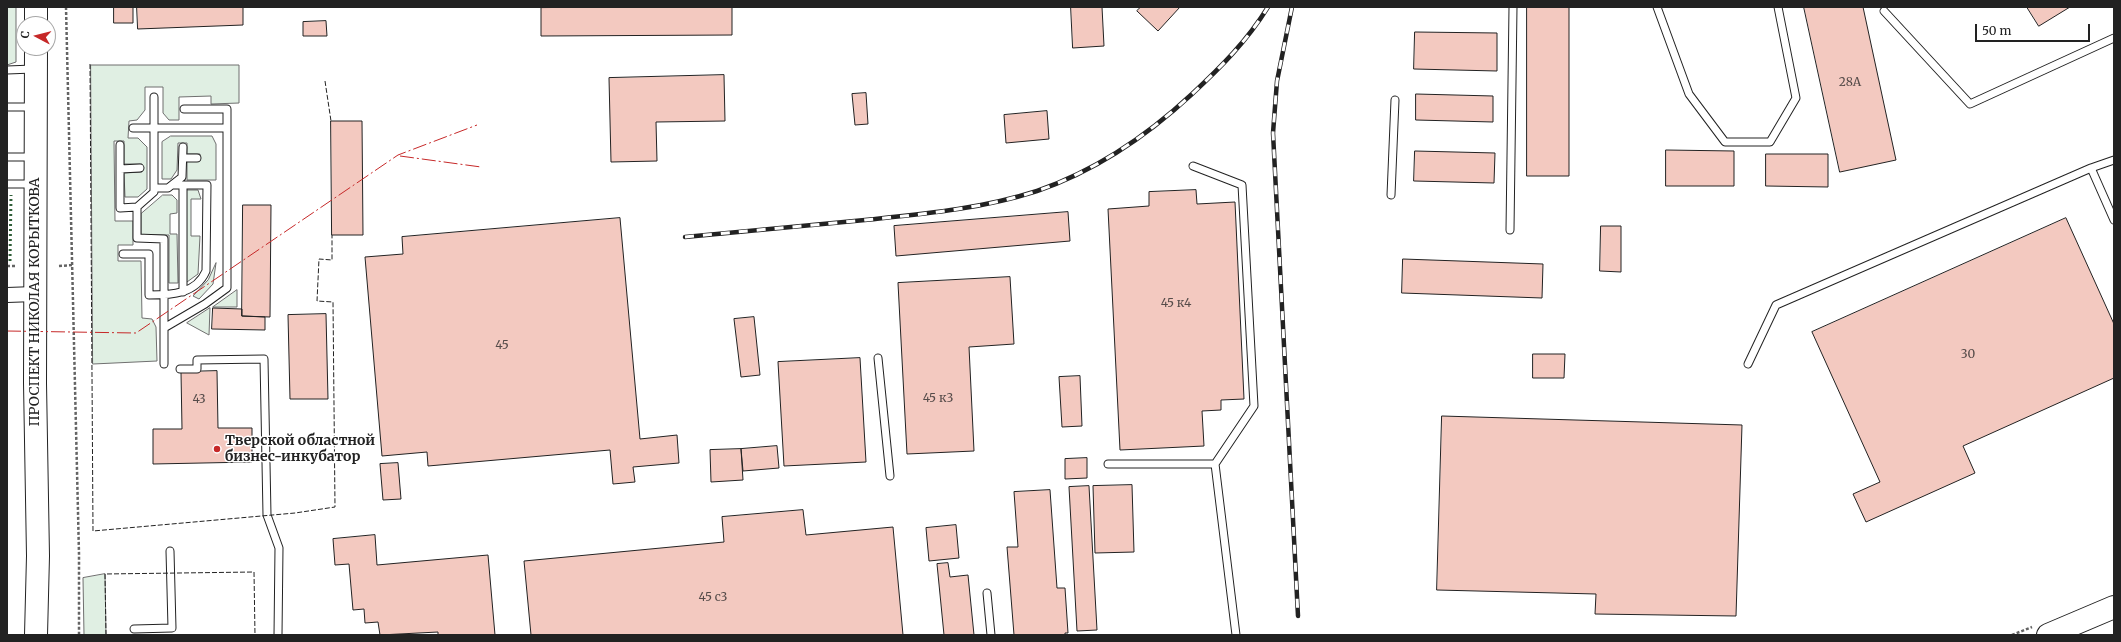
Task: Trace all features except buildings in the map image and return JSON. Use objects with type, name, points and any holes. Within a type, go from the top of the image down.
[{"type":"main road","name":"ПРОСПЕКТ НИКОЛАЯ КОРЫТКОВА","points":[[36,59],[35,294],[38,556],[36,635]]},
{"type":"main road","name":"ПРОСПЕКТ НИКОЛАЯ КОРЫТКОВА","points":[[38,556],[50,635]]},
{"type":"main road","points":[[2048,635],[2114,607]]},
{"type":"street","points":[[7,295],[35,294]]},
{"type":"lane","points":[[1510,230],[1513,7]]},
{"type":"lane","points":[[1657,7],[1689,94],[1725,142],[1770,142],[1796,98],[1778,7]]},
{"type":"lane","points":[[1884,11],[1970,104],[2114,38]]},
{"type":"lane","points":[[7,70],[36,59]]},
{"type":"lane","points":[[120,146],[120,208],[137,207],[154,192],[154,97]]},
{"type":"lane","points":[[1391,195],[1395,100]]},
{"type":"lane","points":[[7,107],[35,108]]},
{"type":"lane","points":[[164,328],[226,288],[227,109],[184,109]]},
{"type":"lane","points":[[133,128],[227,128]]},
{"type":"lane","points":[[154,188],[168,188],[182,177],[183,147]]},
{"type":"lane","points":[[7,157],[35,157]]},
{"type":"lane","points":[[182,158],[197,158]]},
{"type":"lane","points":[[1748,364],[1776,305],[2091,168],[2114,160]]},
{"type":"lane","points":[[1193,166],[1242,185],[1254,406],[1215,464],[1236,635]]},
{"type":"lane","points":[[120,169],[140,168]]},
{"type":"lane","points":[[2091,168],[2114,220]]},
{"type":"lane","points":[[7,184],[35,184]]},
{"type":"lane","points":[[123,254],[149,254],[149,296],[183,292],[196,285],[206,271],[207,185],[172,185]]},
{"type":"lane","points":[[183,185],[183,292]]},
{"type":"lane","points":[[137,207],[137,238],[164,239],[164,364]]},
{"type":"lane","points":[[878,358],[890,476]]},
{"type":"lane","points":[[180,369],[196,369],[197,360],[264,359],[267,515],[279,548],[278,635]]},
{"type":"lane","points":[[1108,464],[1215,464]]},
{"type":"lane","points":[[134,629],[172,628],[170,551]]},
{"type":"lane","points":[[987,593],[992,635]]},
{"type":"path","points":[[66,7],[73,265],[79,635]]},
{"type":"path","points":[[59,266],[73,265]]},
{"type":"path","points":[[7,266],[16,266]]},
{"type":"green space","points":[[7,7],[16,7],[16,62],[7,65]]},
{"type":"green space","points":[[91,65],[239,65],[239,103],[211,104],[211,96],[179,97],[179,120],[169,120],[163,113],[163,87],[145,87],[145,110],[137,120],[129,121],[128,138],[138,138],[147,147],[147,189],[138,197],[125,197],[124,173],[142,172],[142,164],[124,164],[124,141],[114,141],[115,221],[133,221],[133,245],[118,245],[118,261],[141,261],[142,318],[152,319],[156,327],[157,361],[93,364]]},
{"type":"green space","points":[[171,136],[212,136],[216,144],[216,180],[187,180],[187,161],[200,161],[200,154],[187,154],[187,143],[178,143],[177,170],[171,179],[162,179],[162,142]]},
{"type":"green space","points":[[187,190],[198,190],[201,199],[191,199],[191,236],[200,236],[198,274],[187,282]]},
{"type":"green space","points":[[163,195],[172,195],[177,200],[177,213],[170,214],[170,234],[177,234],[178,283],[169,283],[169,235],[141,235],[141,214]]},
{"type":"green space","points":[[216,263],[213,284],[199,299],[193,296],[208,280]]},
{"type":"green space","points":[[237,290],[237,307],[213,307]]},
{"type":"green space","points":[[210,308],[209,335],[187,323]]},
{"type":"green space","points":[[105,574],[106,635],[84,635],[83,578]]},
{"type":"railway","points":[[685,237],[865,220],[973,207],[1016,197],[1059,183],[1120,150],[1157,124],[1175,109],[1223,64],[1251,31],[1268,7]]},
{"type":"railway","points":[[1292,7],[1277,81],[1273,133],[1298,616]]},
{"type":"hedge","points":[[10,261],[11,195]]},
{"type":"fence","points":[[90,64],[93,531],[295,513],[335,507],[333,302],[317,301],[319,259],[332,260],[332,235]]},
{"type":"fence","points":[[325,81],[331,121]]},
{"type":"fence","points":[[106,635],[105,574],[254,572],[255,635]]},
{"type":"power","points":[[7,331],[136,333],[398,155],[477,125]]},
{"type":"power","points":[[400,156],[481,167]]},
{"type":"place","name":"Тверской областной бизнес-инкубатор","points":[[217,449]]}]
